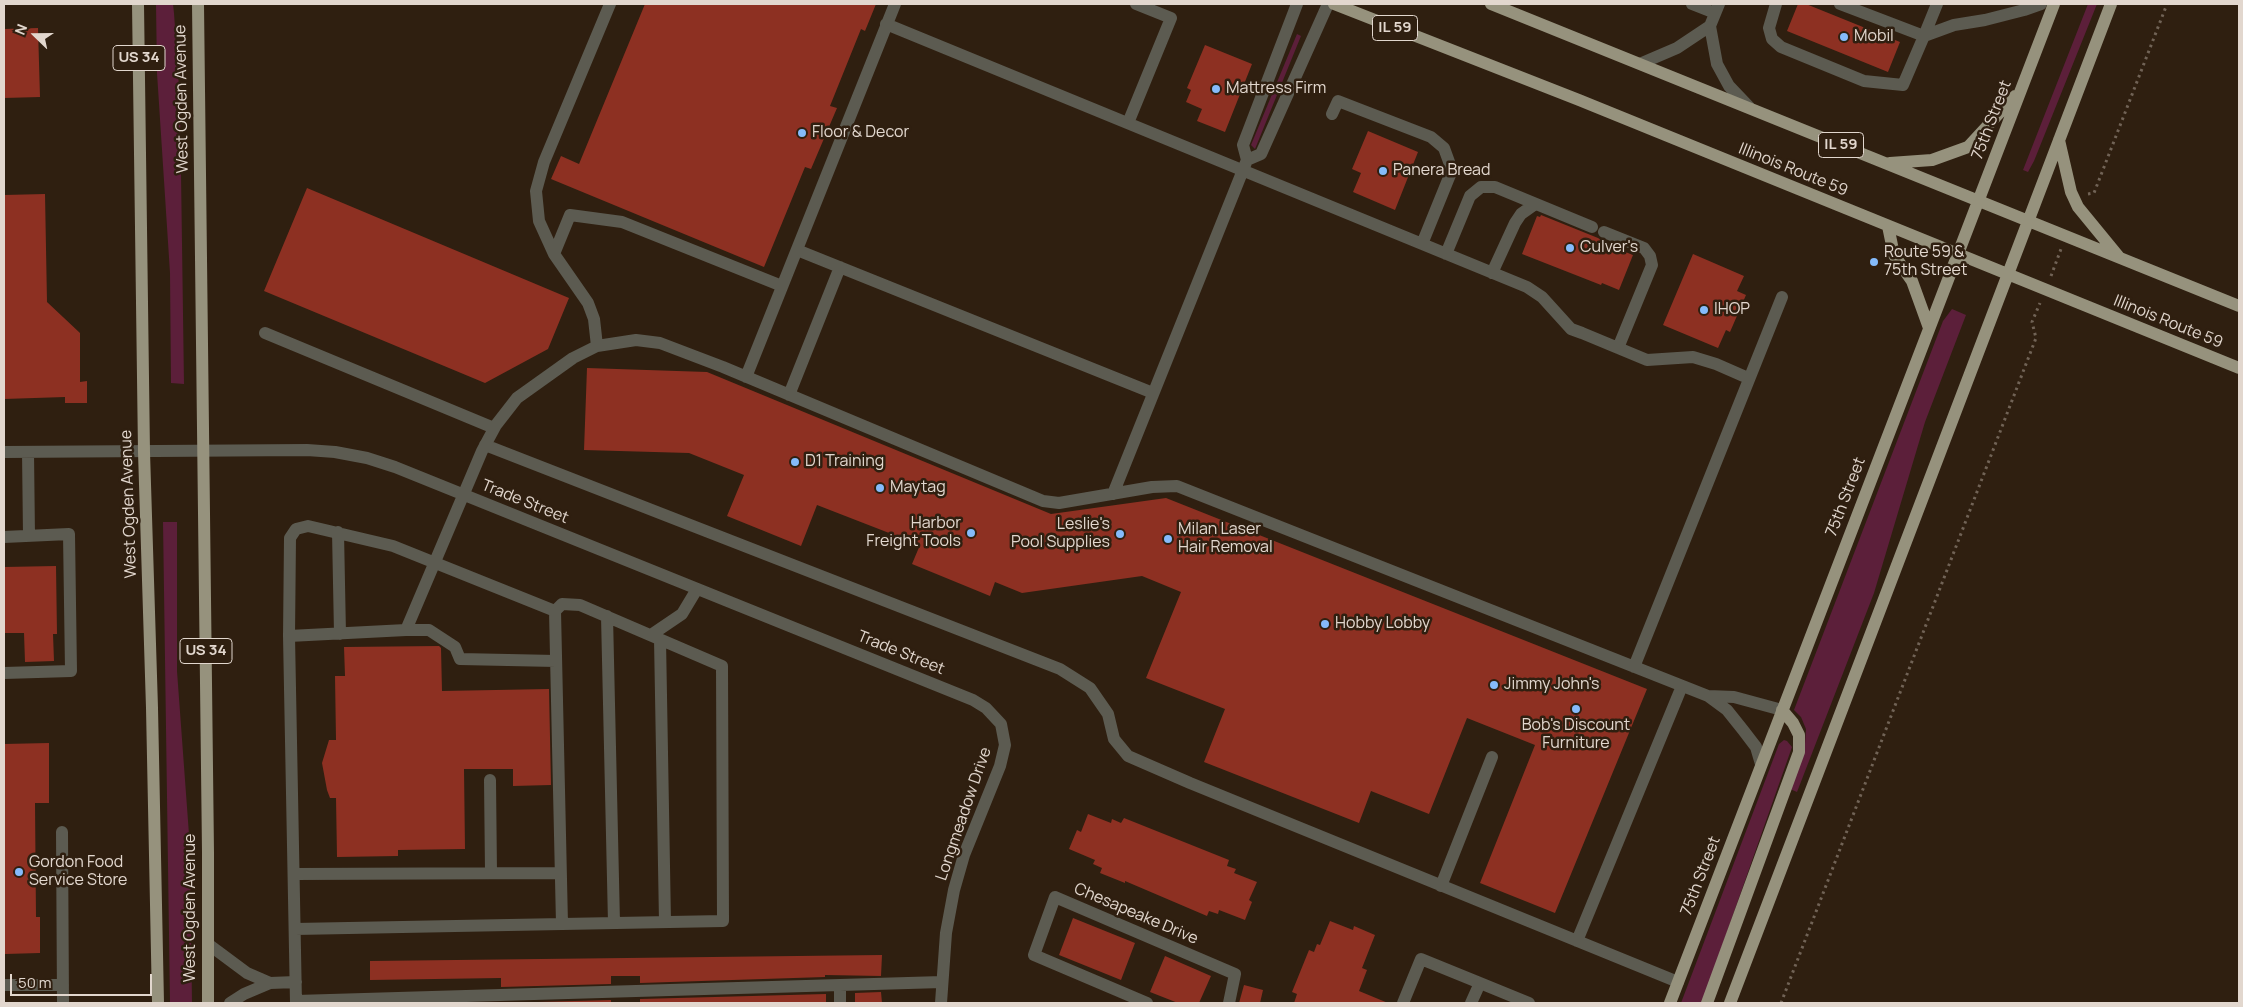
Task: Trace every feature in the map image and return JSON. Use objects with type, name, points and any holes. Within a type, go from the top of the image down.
[{"type":"main road","name":"West Ogden Avenue","points":[[138,4],[144,452],[158,1003]]},
{"type":"main road","name":"West Ogden Avenue","points":[[198,4],[208,1003]]},
{"type":"main road","name":"Illinois Route 59","points":[[1334,4],[2239,368]]},
{"type":"main road","name":"IL 59","points":[[1491,4],[1642,63],[2239,306]]},
{"type":"main road","name":"75th Street","points":[[1670,1003],[2054,4]]},
{"type":"main road","points":[[1730,1003],[2006,274],[2111,4]]},
{"type":"main road","points":[[1885,163],[1932,160],[1968,146],[2020,90]]},
{"type":"main road","points":[[2059,140],[2071,192],[2080,201],[2121,259]]},
{"type":"main road","points":[[1888,226],[1894,255],[1912,280],[1929,328]]},
{"type":"main road","points":[[1707,1003],[1799,752],[1799,735],[1793,723],[1782,710]]},
{"type":"street","points":[[597,346],[594,319],[588,303],[554,254],[539,221],[536,191],[544,162],[610,4]]},
{"type":"street","points":[[746,377],[894,4]]},
{"type":"street","points":[[1128,123],[1171,18],[1136,4]]},
{"type":"street","points":[[1113,494],[1245,165],[1243,145],[1297,4]]},
{"type":"street","points":[[1245,165],[1261,154],[1328,4]]},
{"type":"street","points":[[1692,4],[1717,8],[1710,26],[1717,64],[1729,86],[1749,107]]},
{"type":"street","points":[[1776,4],[1769,28],[1772,39],[1781,47],[1864,81],[1903,85],[1937,4]]},
{"type":"street","points":[[1840,4],[1924,36],[1954,24],[1985,20],[2041,4]]},
{"type":"street","points":[[886,24],[1128,123],[1245,165],[1422,244],[1527,287],[1542,297],[1571,329],[1647,360],[1693,357],[1716,364],[1748,378]]},
{"type":"street","points":[[1642,63],[1677,48],[1710,26]]},
{"type":"street","points":[[1332,114],[1338,100],[1431,137],[1444,148],[1452,170],[1422,244]]},
{"type":"street","points":[[1446,254],[1470,196],[1481,187],[1495,187],[1592,227]]},
{"type":"street","points":[[1492,273],[1521,214],[1535,204]]},
{"type":"street","points":[[554,254],[570,215],[622,222],[782,286]]},
{"type":"street","points":[[1604,232],[1644,248],[1650,256],[1652,265],[1618,348]]},
{"type":"street","points":[[797,250],[1154,393]]},
{"type":"street","points":[[789,395],[840,267]]},
{"type":"street","points":[[1634,667],[1782,297]]},
{"type":"street","points":[[266,333],[494,428]]},
{"type":"street","points":[[406,630],[485,445],[494,428],[517,398],[573,358],[597,346],[636,340],[660,343],[746,377],[1043,501],[1059,503],[1152,487],[1177,486],[1708,696],[1727,710],[1743,730],[1756,747],[1761,764]]},
{"type":"street","points":[[485,445],[1060,669],[1090,688],[1108,714],[1114,739],[1128,756],[1678,982]]},
{"type":"street","name":"Trade Street","points":[[4,452],[308,450],[335,452],[367,458],[395,467],[973,700],[986,708],[1001,724]]},
{"type":"street","points":[[28,452],[29,536]]},
{"type":"street","points":[[555,611],[393,546],[308,526],[296,528],[290,538],[289,636],[296,1002],[624,998],[942,982]]},
{"type":"street","points":[[338,532],[340,634]]},
{"type":"street","points":[[4,537],[69,534],[71,671],[4,673]]},
{"type":"street","points":[[655,637],[682,614],[697,589]]},
{"type":"street","points":[[294,929],[723,921],[722,666],[580,605],[562,604],[555,611],[562,924]]},
{"type":"street","points":[[607,616],[614,923]]},
{"type":"street","points":[[289,636],[429,630],[455,647],[460,659],[556,660]]},
{"type":"street","points":[[655,637],[665,922]]},
{"type":"street","points":[[1577,941],[1682,686]]},
{"type":"street","points":[[1708,696],[1734,697],[1782,710]]},
{"type":"street","name":"Longmeadow Drive","points":[[941,1003],[946,933],[954,890],[964,855],[1000,766],[1005,746],[1001,724]]},
{"type":"street","points":[[1441,886],[1492,757]]},
{"type":"street","points":[[490,780],[491,873]]},
{"type":"street","points":[[62,832],[64,1003]]},
{"type":"street","points":[[294,874],[560,872]]},
{"type":"street","name":"Chesapeake Drive","points":[[1147,1003],[1034,955],[1055,897],[1235,974],[1229,1003]]},
{"type":"street","points":[[208,944],[247,973],[270,983]]},
{"type":"street","points":[[1403,1003],[1422,958],[1529,1003]]},
{"type":"street","points":[[230,1003],[244,994],[270,983],[296,982]]},
{"type":"street","points":[[1471,1003],[1480,983]]},
{"type":"street","points":[[4,984],[63,985]]},
{"type":"street","points":[[840,986],[840,1003]]},
{"type":"path","points":[[2080,201],[2094,193],[2166,4]]},
{"type":"path","points":[[1781,1003],[2036,338],[2032,322],[2066,236]]},
{"type":"shaded area","points":[[156,4],[173,4],[174,13],[180,102],[184,384],[171,383],[170,273],[157,73]]},
{"type":"shaded area","points":[[2088,4],[2097,4],[2028,172],[2023,170]]},
{"type":"shaded area","points":[[1297,34],[1301,36],[1255,149],[1251,145]]},
{"type":"shaded area","points":[[1952,309],[1966,315],[1925,422],[1874,593],[1797,792],[1790,789],[1805,744],[1806,729],[1801,717],[1794,710],[1943,321]]},
{"type":"shaded area","points":[[163,522],[177,522],[177,671],[190,848],[192,1003],[170,1003]]},
{"type":"shaded area","points":[[1784,740],[1792,747],[1702,1003],[1681,1003],[1779,744]]},
{"type":"building","points":[[645,4],[876,4],[865,31],[861,29],[830,106],[837,108],[811,169],[805,167],[764,267],[551,179],[561,156],[579,164]]},
{"type":"building","name":"Mobil","points":[[1798,4],[1806,4],[1900,42],[1888,72],[1787,31]]},
{"type":"building","points":[[38,28],[40,97],[4,98],[4,29]]},
{"type":"building","name":"Mattress Firm","points":[[1205,45],[1252,64],[1225,132],[1197,121],[1202,109],[1186,102],[1191,90],[1187,88]]},
{"type":"building","name":"Panera Bread","points":[[1368,131],[1418,152],[1395,210],[1353,192],[1361,173],[1352,169]]},
{"type":"building","points":[[307,188],[569,298],[548,349],[485,383],[264,291]]},
{"type":"building","points":[[45,194],[47,302],[80,333],[80,382],[87,381],[87,403],[65,403],[65,397],[4,399],[4,195]]},
{"type":"building","name":"Culver's","points":[[1541,215],[1598,238],[1601,240],[1600,242],[1633,255],[1619,290],[1602,283],[1601,285],[1522,254],[1537,216],[1540,217]]},
{"type":"building","name":"IHOP","points":[[1693,254],[1744,276],[1737,291],[1746,295],[1730,332],[1726,330],[1718,348],[1663,325]]},
{"type":"building","points":[[587,368],[707,372],[1051,514],[1166,498],[1647,689],[1555,913],[1480,883],[1535,745],[1467,718],[1429,814],[1371,791],[1359,823],[1204,762],[1225,709],[1146,678],[1181,592],[1142,576],[1022,593],[995,582],[990,596],[912,564],[920,545],[817,505],[801,546],[727,516],[744,475],[689,453],[584,450]]},
{"type":"building","points":[[56,566],[57,634],[53,634],[54,661],[25,662],[24,633],[4,633],[4,567]]},
{"type":"building","points":[[439,646],[441,648],[442,691],[549,689],[551,785],[513,786],[513,769],[464,769],[465,849],[398,850],[398,856],[337,857],[336,798],[330,798],[322,763],[329,740],[336,740],[335,676],[345,676],[344,647]]},
{"type":"building","points":[[49,743],[49,803],[35,803],[36,917],[40,917],[40,953],[5,954],[4,744]]},
{"type":"building","points":[[1088,814],[1111,823],[1112,819],[1121,823],[1124,818],[1229,860],[1227,866],[1236,869],[1234,873],[1257,882],[1249,900],[1252,902],[1245,920],[1219,910],[1218,914],[1209,911],[1207,916],[1125,881],[1125,883],[1100,873],[1102,868],[1093,864],[1095,860],[1069,849],[1077,830],[1081,832]]},
{"type":"building","points":[[1073,918],[1135,943],[1121,980],[1059,955]]},
{"type":"building","points":[[1330,921],[1353,930],[1354,926],[1375,935],[1362,968],[1367,970],[1359,991],[1388,1003],[1294,1003],[1297,994],[1292,992],[1309,950],[1314,952],[1317,944],[1320,945]]},
{"type":"building","points":[[882,955],[881,976],[825,975],[825,977],[640,983],[640,976],[611,976],[611,984],[501,987],[501,978],[370,980],[370,961]]},
{"type":"building","points":[[1165,956],[1211,976],[1199,1003],[1178,1003],[1150,992]]},
{"type":"building","points":[[1244,985],[1263,990],[1260,1003],[1239,1003]]},
{"type":"building","points":[[881,992],[882,1003],[855,1003],[855,993]]},
{"type":"building","points":[[826,994],[826,1003],[640,1003],[640,999]]},
{"type":"building","points":[[611,1000],[611,1003],[501,1003]]},
{"type":"place","name":"Mobil","points":[[1844,37]]},
{"type":"place","name":"Mattress Firm","points":[[1216,89]]},
{"type":"place","name":"Floor & Decor","points":[[802,133]]},
{"type":"place","name":"Panera Bread","points":[[1383,171]]},
{"type":"place","name":"Culver's","points":[[1570,248]]},
{"type":"place","name":"Route 59 & 75th Street","points":[[1874,262]]},
{"type":"place","name":"IHOP","points":[[1704,310]]},
{"type":"place","name":"D1 Training","points":[[795,462]]},
{"type":"place","name":"Maytag","points":[[880,488]]},
{"type":"place","name":"Harbor Freight Tools","points":[[971,533]]},
{"type":"place","name":"Leslie's Pool Supplies","points":[[1120,534]]},
{"type":"place","name":"Milan Laser Hair Removal","points":[[1168,539]]},
{"type":"place","name":"Hobby Lobby","points":[[1325,624]]},
{"type":"place","name":"Jimmy John's","points":[[1494,685]]},
{"type":"place","name":"Bob's Discount Furniture","points":[[1576,709]]},
{"type":"place","name":"Gordon Food Service Store","points":[[19,872]]}]
